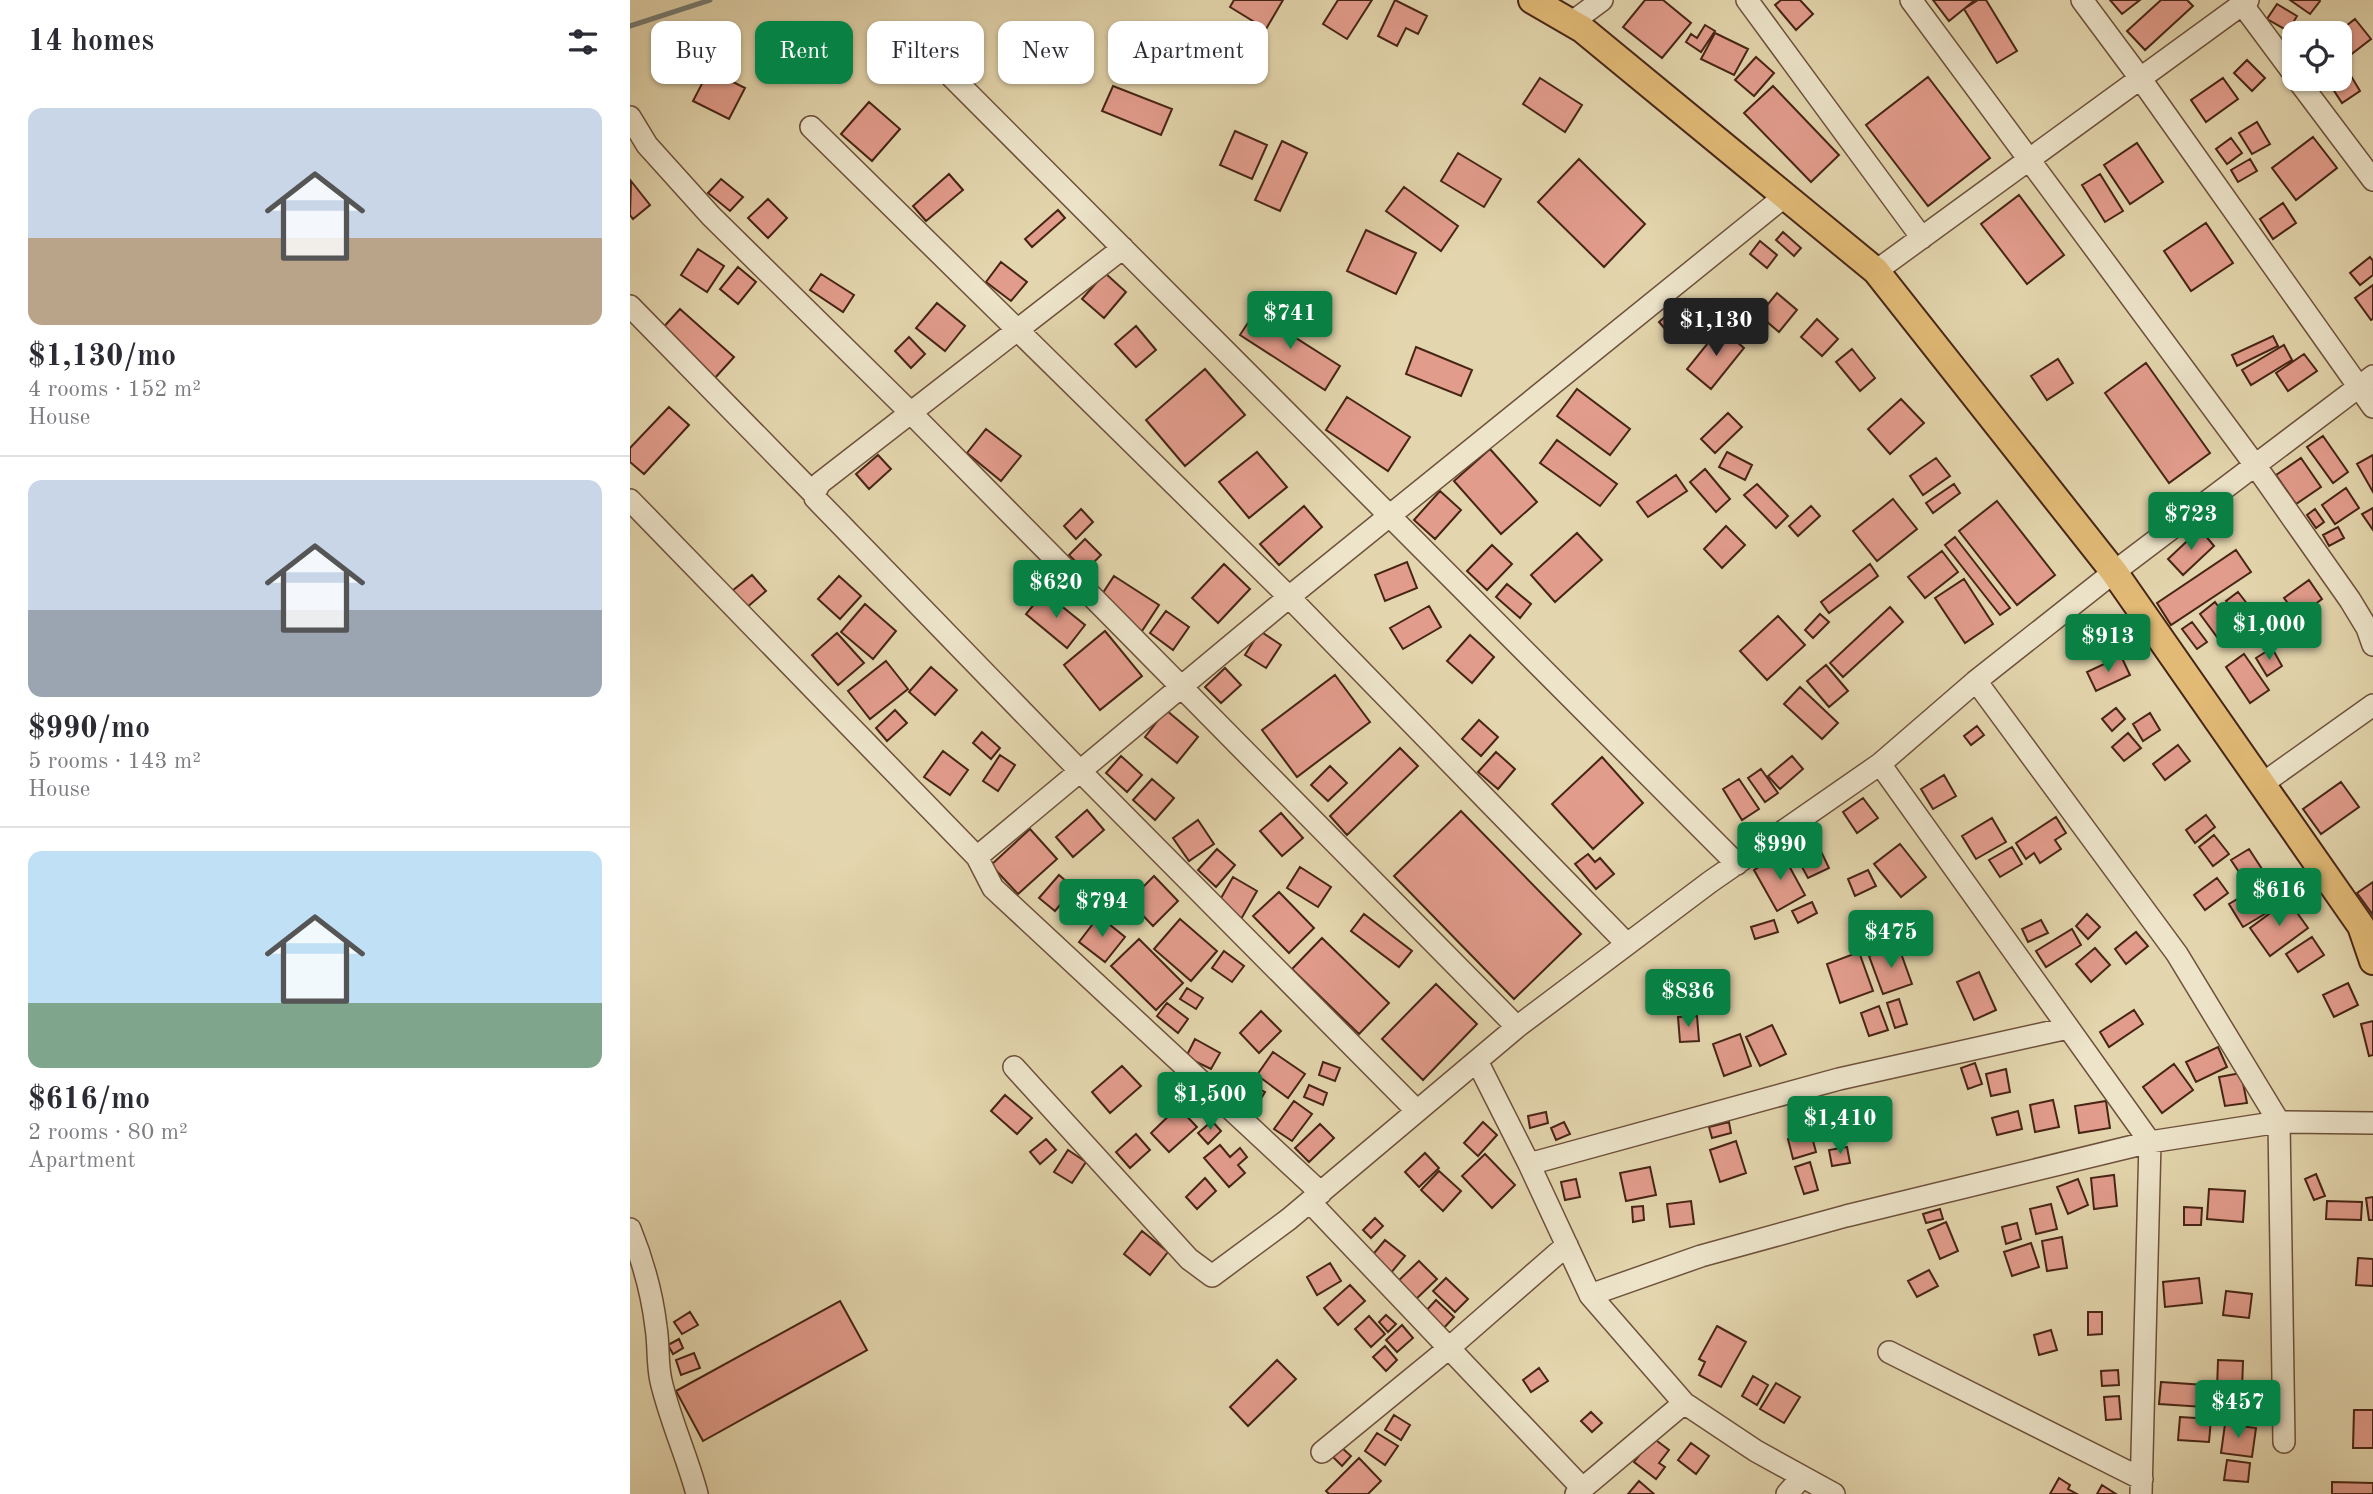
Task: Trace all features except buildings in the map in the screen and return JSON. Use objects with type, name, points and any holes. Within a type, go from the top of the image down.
[{"type":"main road","points":[[1532,0],[1575,11],[1785,196],[1876,271],[2115,572],[2361,926],[2373,961]]},
{"type":"street","points":[[1575,11],[1602,0]]},
{"type":"street","points":[[1747,0],[1922,238]]},
{"type":"street","points":[[1912,0],[2255,466],[2350,600],[2367,628],[2373,645]]},
{"type":"street","points":[[2082,0],[2366,381],[2373,407]]},
{"type":"street","points":[[1876,271],[2245,2],[2282,56]]},
{"type":"street","points":[[959,84],[1737,864]]},
{"type":"street","points":[[2306,91],[2373,180]]},
{"type":"street","points":[[630,117],[647,145],[711,216],[911,413],[1517,1027]]},
{"type":"street","points":[[811,127],[1289,597],[1626,944]]},
{"type":"street","points":[[977,857],[1289,597],[1785,196]]},
{"type":"street","points":[[814,494],[820,483],[1123,248]]},
{"type":"street","points":[[630,306],[1079,770],[1417,1111]]},
{"type":"street","points":[[1014,1067],[1189,1259],[1212,1276],[1315,1197],[1517,1027],[1626,944],[1880,764],[1976,681],[2366,381]]},
{"type":"street","points":[[630,500],[977,857],[993,888],[1315,1197],[1579,1491],[1684,1403]]},
{"type":"street","points":[[1976,681],[2177,954],[2279,1122],[2284,1442]]},
{"type":"street","points":[[2262,784],[2373,705]]},
{"type":"street","points":[[1880,764],[2150,1142],[2142,1487],[1889,1352]]},
{"type":"street","points":[[1529,1164],[1839,1079],[2068,1028]]},
{"type":"street","points":[[1477,1060],[1590,1295],[1684,1403],[1756,1451],[1834,1494]]},
{"type":"street","points":[[1590,1295],[1701,1256],[1846,1216],[2150,1142],[2279,1122],[2373,1123]]},
{"type":"street","points":[[630,1229],[645,1265],[656,1326],[661,1380],[688,1458],[697,1494]]},
{"type":"street","points":[[1322,1452],[1449,1348],[1567,1245]]},
{"type":"street","points":[[1787,1494],[1802,1477]]},
{"type":"waterway","points":[[630,26],[710,0]]}]
